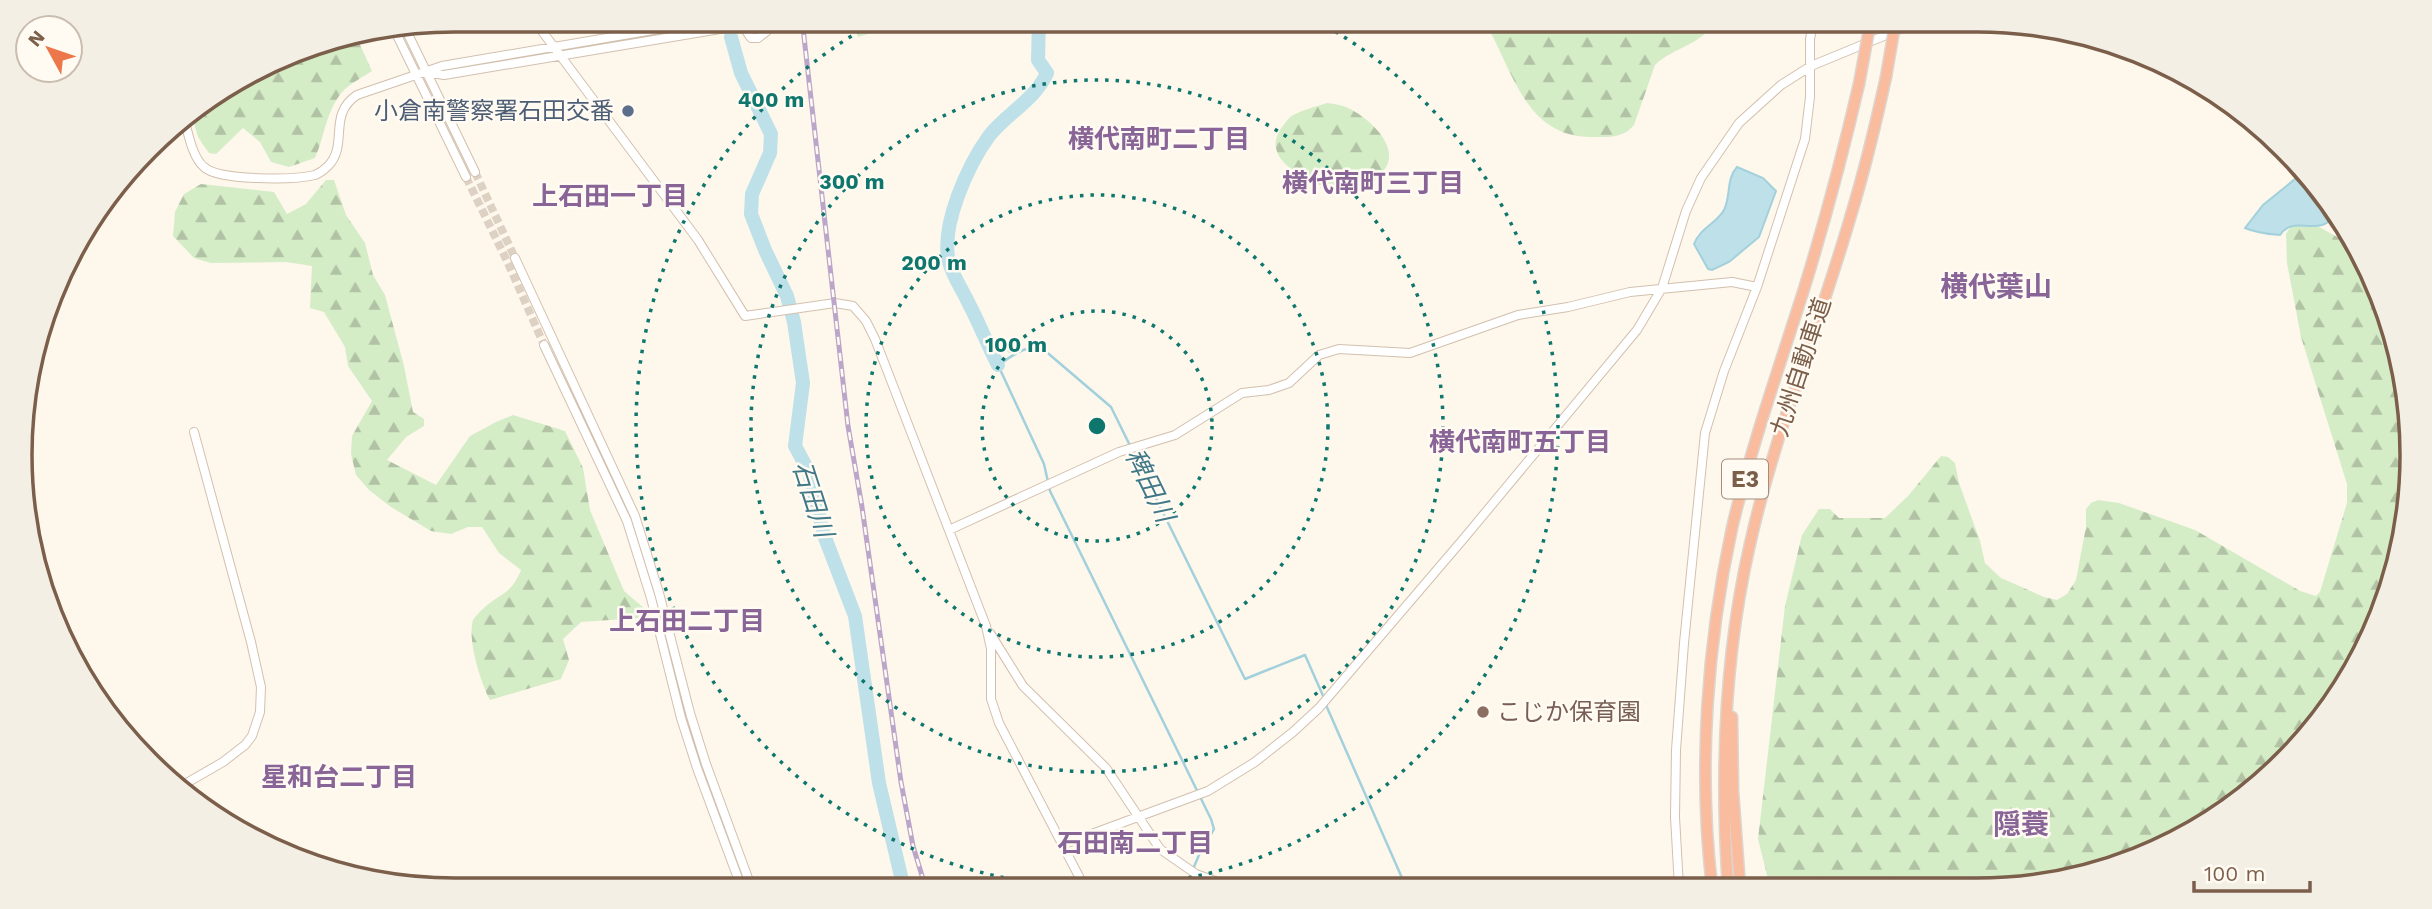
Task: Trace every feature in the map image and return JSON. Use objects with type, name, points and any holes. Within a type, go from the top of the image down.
[{"type":"highway","name":"九州自動車道","points":[[1711,878],[1706,775],[1709,705],[1715,634],[1732,528],[1762,420],[1825,218],[1859,84],[1869,31]]},
{"type":"highway","name":"九州自動車道","points":[[1728,878],[1723,790],[1724,734],[1733,638],[1750,544],[1781,424],[1851,217],[1886,77],[1894,31]]},
{"type":"highway","points":[[1739,878],[1733,778],[1733,693],[1750,544]]},
{"type":"highway","points":[[1706,775],[1703,819],[1706,878]]},
{"type":"street","points":[[542,31],[698,240],[745,316],[835,303],[853,306],[876,339],[986,626],[991,649],[991,699],[999,723],[1080,878]]},
{"type":"street","points":[[187,127],[201,164],[213,172],[264,177],[316,174],[327,167],[336,154],[338,122],[347,104],[357,95],[442,66],[645,31]]},
{"type":"street","points":[[421,73],[444,75],[708,31]]},
{"type":"street","points":[[746,31],[751,38],[758,38],[767,31]]},
{"type":"street","points":[[1678,878],[1675,817],[1676,750],[1705,433],[1724,371],[1757,287],[1804,139],[1810,97],[1812,31]]},
{"type":"street","points":[[1062,845],[1208,790],[1255,762],[1319,708],[1637,330],[1661,288],[1686,211],[1718,151],[1739,122],[1781,85],[1811,66],[1896,31]]},
{"type":"street","points":[[407,34],[421,73],[466,177]]},
{"type":"street","points":[[398,35],[475,172]]},
{"type":"street","points":[[515,258],[635,516],[659,593],[690,713],[748,878]]},
{"type":"street","points":[[948,530],[1119,452],[1175,435],[1242,393],[1269,390],[1289,383],[1319,355],[1339,349],[1410,353],[1518,315],[1568,307],[1630,292],[1732,282],[1757,287]]},
{"type":"street","points":[[544,345],[627,521],[648,587],[681,718],[738,878]]},
{"type":"street","points":[[188,782],[223,762],[252,736],[260,712],[261,687],[194,432]]},
{"type":"street","points":[[986,626],[1023,686],[1106,768],[1160,849],[1196,874],[1207,878]]},
{"type":"green space","points":[[855,31],[877,31],[858,37]]},
{"type":"green space","points":[[1489,31],[1708,31],[1655,65],[1634,125],[1621,135],[1611,137],[1570,134],[1551,126],[1523,97]]},
{"type":"green space","points":[[359,43],[372,71],[347,87],[338,97],[315,158],[289,167],[271,162],[260,142],[243,128],[216,154],[209,153],[198,137],[194,122],[243,88],[293,64]]},
{"type":"green space","points":[[1327,103],[1346,107],[1364,118],[1385,141],[1388,150],[1389,159],[1383,172],[1351,194],[1326,187],[1298,174],[1286,165],[1278,154],[1276,143],[1280,130],[1290,117]]},
{"type":"green space","points":[[326,180],[334,180],[346,215],[365,243],[373,275],[385,295],[413,412],[424,419],[424,426],[406,437],[387,460],[436,485],[470,436],[513,415],[565,431],[583,468],[590,510],[624,591],[645,609],[638,618],[581,622],[563,639],[569,660],[561,679],[490,700],[473,650],[473,620],[509,589],[521,570],[499,553],[482,527],[468,527],[451,534],[431,531],[391,507],[369,490],[356,475],[351,454],[352,436],[372,401],[348,366],[345,347],[324,312],[310,308],[312,266],[286,262],[211,263],[194,258],[173,236],[175,212],[184,194],[201,184],[274,192],[287,214],[306,204]]},
{"type":"green space","points":[[2303,218],[2344,243],[2368,293],[2386,345],[2400,427],[2400,482],[2386,564],[2357,642],[2313,712],[2277,754],[2213,806],[2165,834],[2087,863],[2005,877],[1768,878],[1758,839],[1785,606],[1802,535],[1819,509],[1830,509],[1839,518],[1885,518],[1908,496],[1941,456],[1948,457],[1955,463],[1985,563],[2001,578],[2044,597],[2057,600],[2067,594],[2076,580],[2086,527],[2086,509],[2098,500],[2119,503],[2195,530],[2300,591],[2316,596],[2320,592],[2347,503],[2347,484],[2301,337],[2287,263],[2286,234],[2291,226]]},
{"type":"water","points":[[1737,167],[1763,178],[1776,191],[1759,237],[1729,262],[1712,270],[1708,269],[1694,244],[1700,234],[1724,210],[1731,177]]},
{"type":"water","points":[[2297,177],[2330,221],[2316,226],[2289,227],[2280,235],[2245,228],[2263,205]]},
{"type":"waterway","name":"稗田川","points":[[998,365],[951,268],[947,247],[948,231],[958,196],[981,148],[996,128],[1028,99],[1047,73],[1038,60],[1039,31]]},
{"type":"waterway","name":"石田川","points":[[731,37],[741,73],[771,134],[770,153],[752,194],[751,214],[787,296],[794,322],[803,383],[795,446],[809,472],[824,535],[855,616],[879,783],[901,878]]},
{"type":"waterway","points":[[1189,878],[1214,829],[1211,819],[1050,491],[1044,464],[998,365],[1025,349],[1043,349],[1111,407],[1245,679],[1305,655],[1324,698]]},
{"type":"waterway","name":"稗田川","points":[[1326,705],[1402,878]]},
{"type":"tunnel","points":[[475,172],[515,258]]},
{"type":"tunnel","points":[[466,177],[544,345]]},
{"type":"railway","points":[[803,31],[848,426],[901,782],[913,846],[923,878]]},
{"type":"place","name":"小倉南警察署石田交番","points":[[628,111]]},
{"type":"place","name":"こじか保育園","points":[[1483,712]]},
{"type":"district","name":"横代南町二丁目","points":[[1159,139]]},
{"type":"district","name":"横代南町三丁目","points":[[1373,183]]},
{"type":"district","name":"上石田一丁目","points":[[610,196]]},
{"type":"district","name":"横代葉山","points":[[1996,286]]},
{"type":"district","name":"横代南町五丁目","points":[[1520,442]]},
{"type":"district","name":"上石田二丁目","points":[[687,621]]},
{"type":"district","name":"星和台二丁目","points":[[339,777]]},
{"type":"district","name":"隠蓑","points":[[2021,824]]},
{"type":"district","name":"石田南二丁目","points":[[1135,843]]}]
